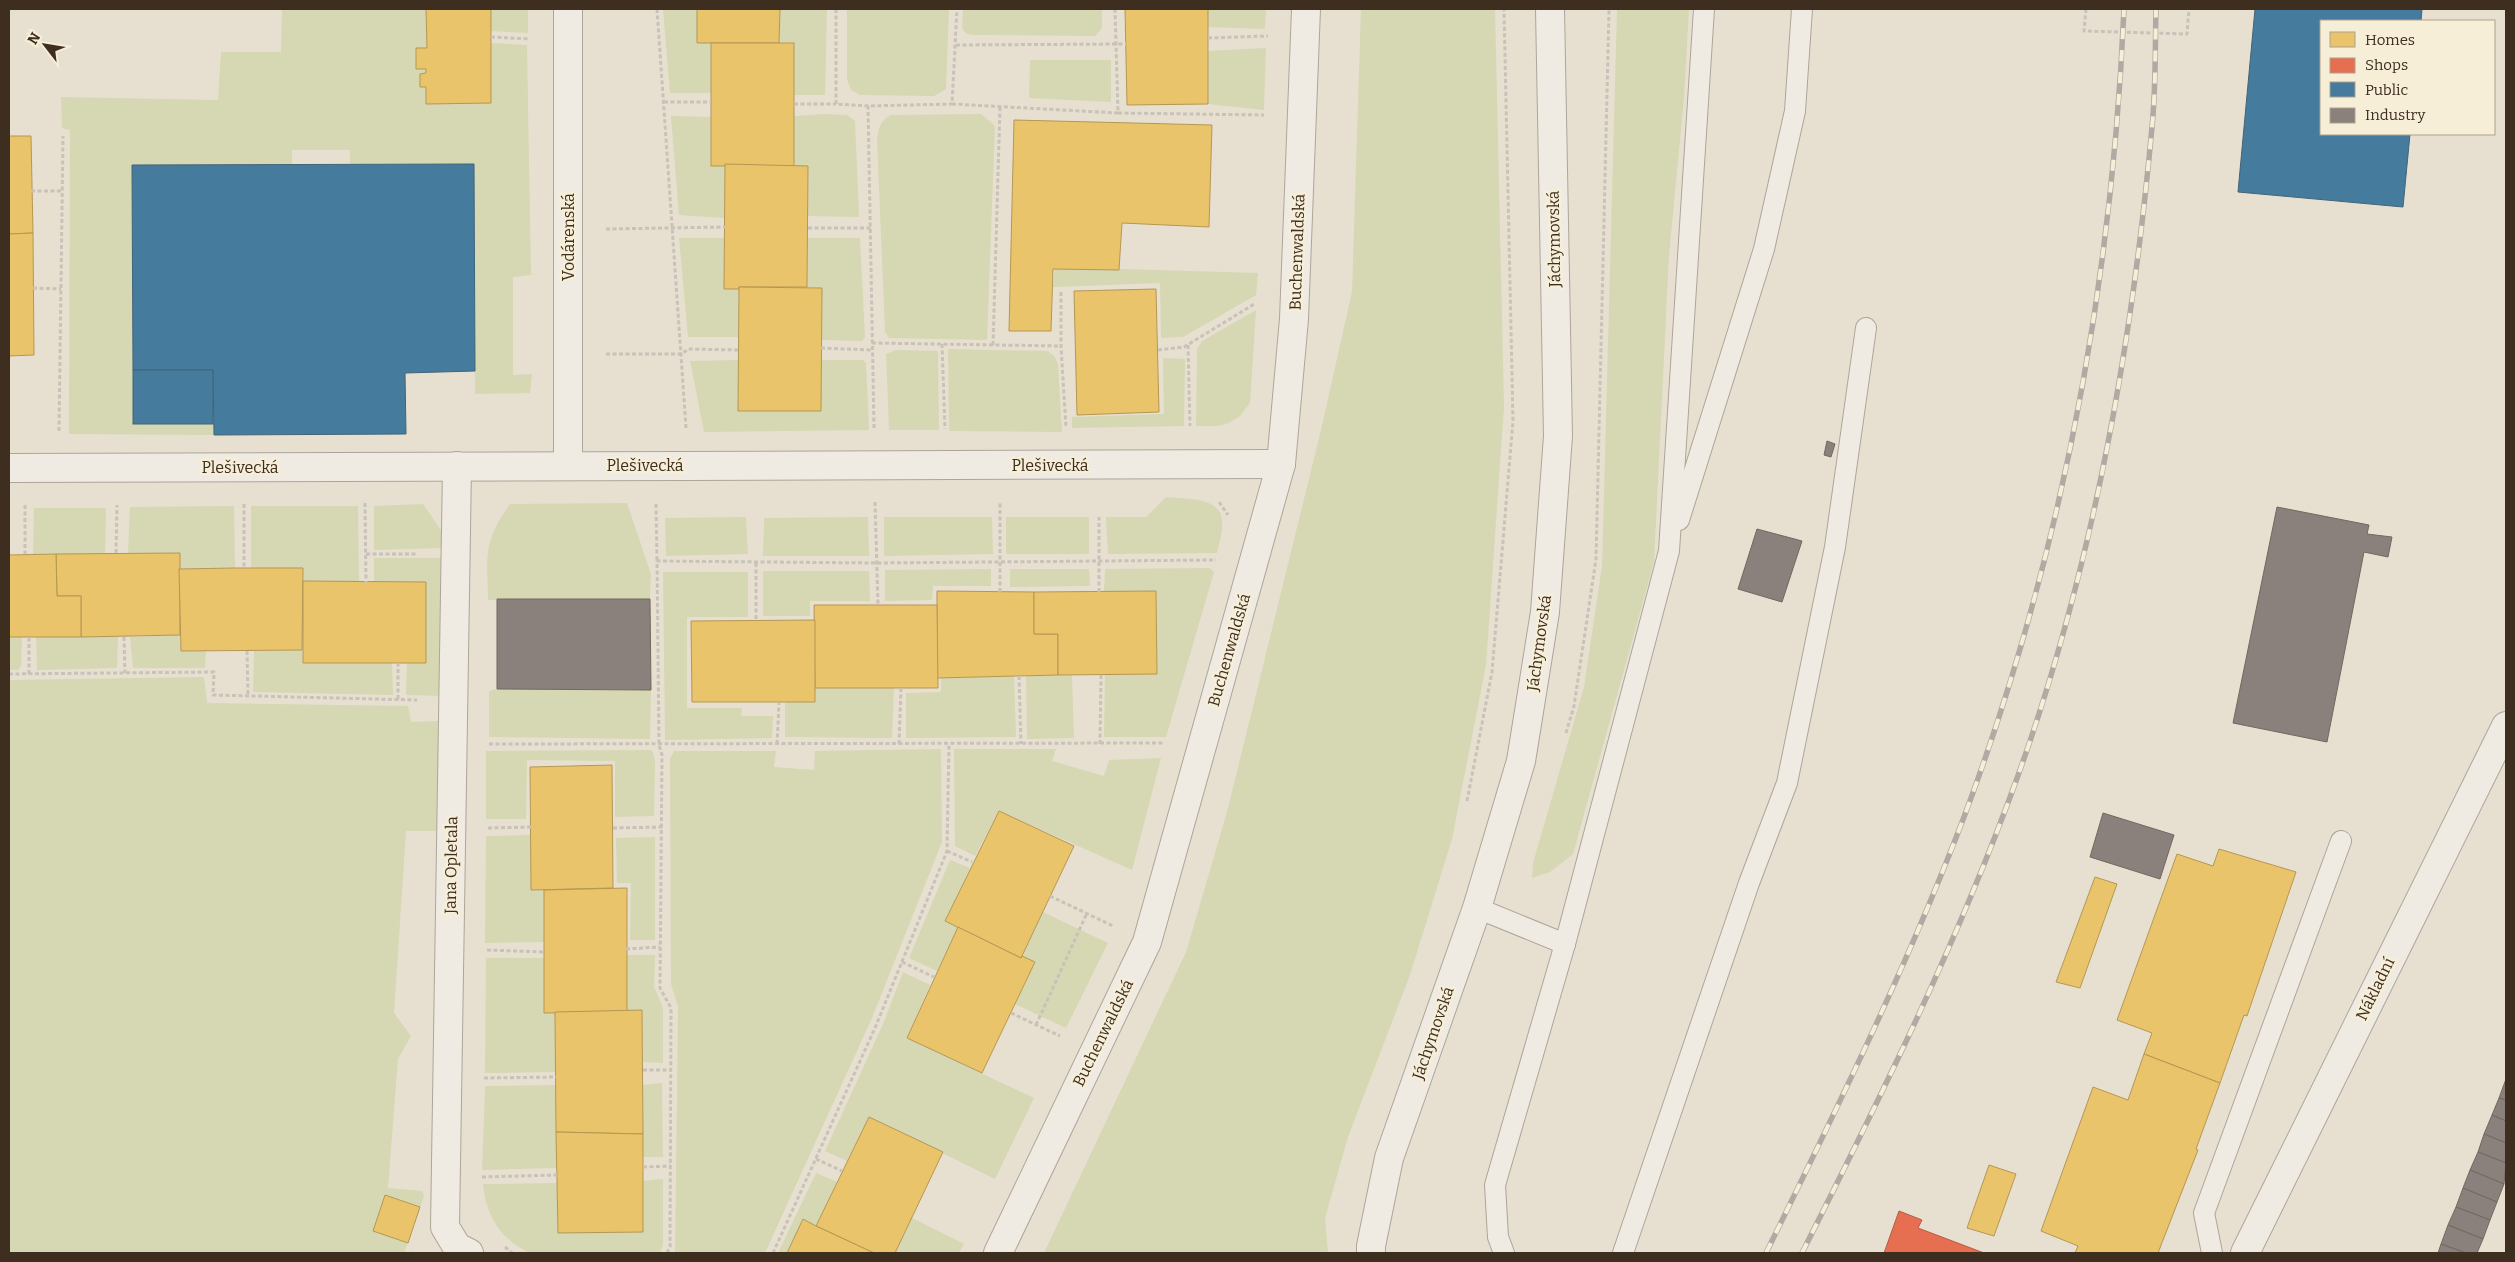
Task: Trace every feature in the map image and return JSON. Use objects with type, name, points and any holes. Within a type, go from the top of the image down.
[{"type":"street","name":"Vodárenská","points":[[568,9],[568,465]]},
{"type":"street","name":"Buchenwaldská","points":[[998,1253],[1147,942],[1281,464],[1294,319],[1306,9]]},
{"type":"street","name":"Jáchymovská","points":[[1371,1253],[1370,1246],[1389,1158],[1477,908],[1521,761],[1545,612],[1558,436],[1550,9]]},
{"type":"street","name":"Plešivecká","points":[[9,468],[1281,464]]},
{"type":"street","name":"Jana Opletala","points":[[457,466],[445,1227],[457,1248],[469,1253]]},
{"type":"street","name":"Nákladní","points":[[2244,1253],[2506,726]]},
{"type":"lane","points":[[1669,551],[1704,9]]},
{"type":"lane","points":[[1504,1253],[1498,1236],[1495,1185],[1565,944],[1669,551],[1764,249],[1795,111],[1802,9]]},
{"type":"lane","points":[[1623,1253],[1749,883],[1787,783],[1835,547],[1866,328]]},
{"type":"lane","points":[[2212,1253],[2204,1213],[2340,841]]},
{"type":"lane","points":[[1477,908],[1565,944]]},
{"type":"path","points":[[657,9],[686,431]]},
{"type":"path","points":[[836,9],[836,104]]},
{"type":"path","points":[[952,104],[957,9]]},
{"type":"path","points":[[1115,9],[1118,113]]},
{"type":"path","points":[[1466,808],[1492,672],[1513,421],[1504,9]]},
{"type":"path","points":[[2086,9],[2084,31],[2188,34],[2189,9]]},
{"type":"path","points":[[491,37],[533,39],[533,31]]},
{"type":"path","points":[[1208,38],[1270,36]]},
{"type":"path","points":[[956,45],[1126,44]]},
{"type":"path","points":[[664,102],[711,102]]},
{"type":"path","points":[[794,104],[868,106],[952,104],[1118,113],[1266,116]]},
{"type":"path","points":[[868,106],[878,605]]},
{"type":"path","points":[[993,345],[1000,107]]},
{"type":"path","points":[[59,432],[64,136]]},
{"type":"path","points":[[31,191],[62,191]]},
{"type":"path","points":[[568,229],[725,228]]},
{"type":"path","points":[[808,228],[871,228]]},
{"type":"path","points":[[33,288],[61,289]]},
{"type":"path","points":[[1061,292],[1061,346],[1066,436]]},
{"type":"path","points":[[1158,350],[1184,347],[1260,301]]},
{"type":"path","points":[[872,343],[1061,346]]},
{"type":"path","points":[[942,344],[945,438]]},
{"type":"path","points":[[1188,344],[1190,435]]},
{"type":"path","points":[[821,348],[873,350]]},
{"type":"path","points":[[598,354],[682,354],[688,349],[739,350]]},
{"type":"path","points":[[656,465],[659,745],[662,755],[660,988],[671,1008],[670,1247],[667,1253]]},
{"type":"path","points":[[1000,465],[1000,592]]},
{"type":"path","points":[[365,497],[366,583]]},
{"type":"path","points":[[244,498],[244,568]]},
{"type":"path","points":[[116,553],[118,499]]},
{"type":"path","points":[[1212,499],[1220,502],[1231,522]]},
{"type":"path","points":[[25,500],[25,554]]},
{"type":"path","points":[[1099,517],[1099,592]]},
{"type":"path","points":[[366,554],[456,553]]},
{"type":"path","points":[[657,561],[876,563],[1221,560]]},
{"type":"path","points":[[756,562],[756,621]]},
{"type":"path","points":[[124,637],[125,673]]},
{"type":"path","points":[[29,638],[29,674]]},
{"type":"path","points":[[247,651],[248,696]]},
{"type":"path","points":[[398,663],[398,700]]},
{"type":"path","points":[[9,674],[214,672],[213,695],[453,701]]},
{"type":"path","points":[[1100,744],[1101,675]]},
{"type":"path","points":[[1020,676],[1021,744]]},
{"type":"path","points":[[900,688],[900,744]]},
{"type":"path","points":[[777,744],[778,703]]},
{"type":"path","points":[[488,744],[1172,743]]},
{"type":"path","points":[[774,1253],[875,1028],[947,851],[949,744]]},
{"type":"path","points":[[486,828],[530,827]]},
{"type":"path","points":[[612,828],[662,827]]},
{"type":"path","points":[[947,851],[972,862]]},
{"type":"path","points":[[1050,896],[1121,929]]},
{"type":"path","points":[[1036,1025],[1087,914]]},
{"type":"path","points":[[626,949],[660,947]]},
{"type":"path","points":[[486,950],[544,952]]},
{"type":"path","points":[[902,962],[934,977]]},
{"type":"path","points":[[1011,1013],[1068,1040]]},
{"type":"path","points":[[643,1070],[671,1070]]},
{"type":"path","points":[[476,1078],[556,1077]]},
{"type":"path","points":[[816,1159],[842,1171]]},
{"type":"path","points":[[643,1167],[671,1166]]},
{"type":"path","points":[[474,1178],[557,1175]]},
{"type":"green space","points":[[282,9],[427,9],[427,48],[416,48],[416,69],[426,69],[426,73],[420,74],[420,86],[426,87],[427,104],[491,103],[491,43],[527,45],[531,275],[513,277],[513,375],[532,374],[530,393],[475,394],[474,164],[350,164],[350,150],[292,150],[292,165],[132,166],[213,424],[214,435],[69,434],[70,130],[62,128],[61,97],[218,100],[221,52],[281,52]]},
{"type":"green space","points":[[490,9],[528,9],[528,33],[491,31]]},
{"type":"green space","points":[[663,9],[697,9],[697,43],[711,43],[711,93],[670,93]]},
{"type":"green space","points":[[780,9],[827,9],[825,95],[794,95],[794,43],[779,43]]},
{"type":"green space","points":[[847,9],[949,9],[946,89],[934,96],[860,95],[851,90],[847,79]]},
{"type":"green space","points":[[963,9],[1102,9],[1102,28],[1095,36],[972,35],[967,34],[962,29]]},
{"type":"green space","points":[[1208,9],[1266,9],[1265,29],[1208,27]]},
{"type":"green space","points":[[1361,9],[1495,9],[1504,407],[1486,665],[1452,839],[1410,975],[1348,1137],[1325,1218],[1328,1253],[1044,1253],[1186,952],[1227,812],[1321,430],[1352,292]]},
{"type":"green space","points":[[1617,9],[1689,9],[1684,98],[1669,255],[1654,562],[1573,854],[1550,872],[1532,878],[1533,863],[1584,687],[1602,566]]},
{"type":"green space","points":[[1266,48],[1264,110],[1208,104],[1208,51]]},
{"type":"green space","points":[[1030,60],[1111,60],[1111,102],[1029,98]]},
{"type":"green space","points":[[981,114],[995,126],[987,340],[889,338],[885,332],[878,131],[884,120],[891,115]]},
{"type":"green space","points":[[847,115],[855,121],[859,217],[808,216],[808,166],[794,166],[794,116]]},
{"type":"green space","points":[[671,116],[711,117],[711,166],[725,166],[725,218],[679,215]]},
{"type":"green space","points":[[679,238],[725,238],[739,289],[739,337],[688,337]]},
{"type":"green space","points":[[808,238],[860,238],[865,337],[862,341],[822,340],[822,288],[807,287]]},
{"type":"green space","points":[[1055,267],[1258,273],[1256,295],[1183,337],[1161,338],[1160,283],[1053,287]]},
{"type":"green space","points":[[1256,310],[1250,403],[1240,416],[1229,423],[1219,426],[1196,426],[1197,349],[1202,341]]},
{"type":"green space","points":[[948,349],[1048,351],[1055,357],[1058,365],[1062,432],[949,431]]},
{"type":"green space","points":[[896,350],[938,351],[939,430],[889,430],[886,354]]},
{"type":"green space","points":[[1163,358],[1185,359],[1184,426],[1072,428],[1072,417],[1164,414]]},
{"type":"green space","points":[[739,360],[739,411],[820,411],[821,360],[863,360],[866,363],[869,430],[704,432],[690,361]]},
{"type":"green space","points":[[1166,497],[1200,500],[1216,507],[1222,522],[1217,553],[1108,554],[1106,517],[1146,517]]},
{"type":"green space","points":[[627,503],[651,574],[650,599],[488,600],[488,549],[495,529],[510,504]]},
{"type":"green space","points":[[423,504],[443,533],[443,548],[374,550],[374,506]]},
{"type":"green space","points":[[234,506],[235,568],[179,569],[179,553],[128,553],[130,507]]},
{"type":"green space","points":[[251,506],[358,506],[359,583],[303,581],[303,568],[251,568]]},
{"type":"green space","points":[[34,508],[106,508],[105,554],[33,555]]},
{"type":"green space","points":[[746,517],[748,554],[666,556],[665,518]]},
{"type":"green space","points":[[868,517],[869,556],[763,556],[764,518]]},
{"type":"green space","points":[[884,517],[992,517],[993,554],[884,556]]},
{"type":"green space","points":[[1006,517],[1089,517],[1089,554],[1006,554]]},
{"type":"green space","points":[[374,558],[443,558],[442,696],[406,695],[407,663],[426,663],[426,582],[374,583]]},
{"type":"green space","points":[[1209,568],[1214,572],[1166,737],[1104,737],[1105,675],[1157,674],[1156,592],[1104,591],[1105,569]]},
{"type":"green space","points":[[991,569],[991,586],[933,586],[932,600],[885,601],[885,570]]},
{"type":"green space","points":[[1010,569],[1089,569],[1090,586],[1010,587]]},
{"type":"green space","points":[[763,571],[869,571],[870,601],[810,601],[810,616],[763,616]]},
{"type":"green space","points":[[663,572],[748,572],[748,617],[687,617],[687,708],[742,708],[741,716],[773,716],[772,738],[665,740]]},
{"type":"green space","points":[[180,635],[181,651],[206,650],[205,668],[133,668],[130,637]]},
{"type":"green space","points":[[9,637],[22,637],[21,666],[18,670],[9,670]]},
{"type":"green space","points":[[36,637],[118,637],[117,668],[37,670]]},
{"type":"green space","points":[[302,650],[303,663],[392,663],[393,695],[253,692],[254,651]]},
{"type":"green space","points":[[1072,675],[1074,738],[1027,739],[1026,676]]},
{"type":"green space","points":[[1014,676],[1016,737],[906,738],[906,693],[941,692],[941,678]]},
{"type":"green space","points":[[204,677],[207,703],[408,706],[411,722],[440,721],[440,831],[406,831],[394,1013],[411,1036],[398,1059],[388,1188],[422,1191],[424,1196],[404,1253],[9,1253],[9,680]]},
{"type":"green space","points":[[815,688],[894,688],[892,738],[785,737],[785,702],[815,702]]},
{"type":"green space","points":[[497,689],[651,690],[650,739],[489,737],[489,691]]},
{"type":"green space","points":[[941,749],[942,842],[872,1018],[765,1253],[675,1253],[678,1007],[671,984],[670,759],[674,751],[776,751],[774,767],[814,770],[815,751]]},
{"type":"green space","points":[[954,749],[1056,749],[1052,761],[1104,776],[1109,760],[1161,758],[1132,870],[999,811],[975,856],[955,846]]},
{"type":"green space","points":[[652,750],[655,761],[654,816],[615,817],[615,761],[527,760],[526,819],[486,819],[486,751]]},
{"type":"green space","points":[[530,835],[531,890],[544,890],[544,942],[485,943],[486,836]]},
{"type":"green space","points":[[655,837],[655,940],[630,940],[631,883],[617,883],[616,838]]},
{"type":"green space","points":[[950,860],[970,868],[945,921],[958,927],[937,971],[909,958]]},
{"type":"green space","points":[[1043,912],[1108,943],[1066,1028],[1015,1004],[1035,962],[1022,956]]},
{"type":"green space","points":[[627,955],[655,955],[654,987],[663,1008],[663,1063],[643,1062],[642,1010],[627,1012]]},
{"type":"green space","points":[[486,958],[544,958],[555,1012],[556,1072],[485,1073]]},
{"type":"green space","points":[[903,972],[930,985],[907,1038],[1034,1098],[995,1179],[869,1117],[847,1161],[825,1151],[883,1024]]},
{"type":"green space","points":[[662,1083],[663,1157],[643,1157],[643,1085]]},
{"type":"green space","points":[[556,1085],[557,1168],[482,1170],[485,1086]]},
{"type":"green space","points":[[816,1173],[837,1182],[816,1226],[803,1220],[787,1253],[778,1253]]},
{"type":"green space","points":[[663,1179],[663,1245],[660,1253],[530,1253],[510,1241],[496,1225],[487,1206],[483,1184],[557,1183],[558,1233],[643,1232],[643,1181]]},
{"type":"green space","points":[[912,1218],[964,1244],[959,1253],[895,1253]]},
{"type":"building: Homes","points":[[426,9],[491,9],[491,103],[426,104],[426,87],[420,87],[420,74],[426,73],[426,69],[416,69],[416,48],[427,48]]},
{"type":"building: Homes","points":[[697,9],[780,9],[779,43],[697,43]]},
{"type":"building: Homes","points":[[1125,9],[1208,9],[1208,104],[1127,105]]},
{"type":"building: Homes","points":[[711,43],[794,43],[794,166],[711,166]]},
{"type":"building: Homes","points":[[1014,120],[1212,125],[1209,227],[1122,223],[1119,270],[1053,269],[1051,331],[1009,331]]},
{"type":"building: Homes","points":[[9,136],[31,136],[33,233],[9,234]]},
{"type":"building: Homes","points":[[725,164],[808,166],[807,287],[739,287],[739,289],[724,289]]},
{"type":"building: Homes","points":[[33,233],[34,355],[9,356],[9,234]]},
{"type":"building: Homes","points":[[739,287],[822,288],[821,411],[738,411]]},
{"type":"building: Homes","points":[[1156,289],[1159,412],[1077,415],[1074,291]]},
{"type":"building: Homes","points":[[180,553],[180,635],[81,637],[81,596],[57,596],[56,554]]},
{"type":"building: Homes","points":[[56,554],[57,596],[81,596],[81,637],[9,637],[9,555]]},
{"type":"building: Homes","points":[[303,568],[302,650],[181,651],[179,569]]},
{"type":"building: Homes","points":[[303,581],[426,582],[426,663],[303,663]]},
{"type":"building: Homes","points":[[937,591],[1034,592],[1034,634],[1058,634],[1058,675],[937,678]]},
{"type":"building: Homes","points":[[1156,591],[1157,674],[1058,675],[1058,634],[1034,634],[1034,592]]},
{"type":"building: Homes","points":[[814,605],[937,605],[938,688],[815,688]]},
{"type":"building: Homes","points":[[815,620],[815,702],[692,702],[691,621]]},
{"type":"building: Homes","points":[[612,765],[613,888],[531,890],[530,767]]},
{"type":"building: Homes","points":[[999,811],[1074,846],[1021,958],[945,921]]},
{"type":"building: Homes","points":[[2219,849],[2296,872],[2247,1016],[2244,1015],[2220,1083],[2144,1054],[2152,1033],[2117,1020],[2177,854],[2213,866]]},
{"type":"building: Homes","points":[[2095,877],[2117,884],[2080,988],[2056,982]]},
{"type":"building: Homes","points":[[627,888],[627,1012],[544,1013],[544,890]]},
{"type":"building: Homes","points":[[958,927],[1021,958],[1022,956],[1035,962],[982,1073],[907,1038]]},
{"type":"building: Homes","points":[[642,1010],[643,1134],[556,1132],[555,1012]]},
{"type":"building: Homes","points":[[2144,1054],[2220,1083],[2196,1149],[2198,1150],[2158,1253],[2075,1253],[2078,1246],[2041,1231],[2093,1087],[2128,1100]]},
{"type":"building: Homes","points":[[869,1117],[943,1152],[895,1253],[874,1253],[816,1226]]},
{"type":"building: Homes","points":[[556,1132],[643,1134],[643,1232],[558,1233]]},
{"type":"building: Homes","points":[[1989,1165],[2016,1174],[1994,1236],[1967,1228]]},
{"type":"building: Homes","points":[[385,1195],[420,1207],[408,1243],[373,1231]]},
{"type":"building: Homes","points":[[803,1219],[816,1226],[874,1253],[787,1253]]},
{"type":"building: Shops","points":[[1899,1211],[1922,1220],[1918,1228],[1984,1253],[1884,1253]]},
{"type":"building: Public","points":[[2255,9],[2422,9],[2421,20],[2320,20],[2320,135],[2410,135],[2403,207],[2238,192]]},
{"type":"building: Public","points":[[474,164],[475,371],[405,373],[406,434],[214,435],[213,370],[133,370],[132,165]]},
{"type":"building: Public","points":[[133,370],[213,370],[213,424],[133,424]]},
{"type":"building: Industry","points":[[1827,441],[1835,444],[1831,457],[1824,455]]},
{"type":"building: Industry","points":[[2277,507],[2369,525],[2367,534],[2392,537],[2388,557],[2364,552],[2327,742],[2233,723]]},
{"type":"building: Industry","points":[[1757,529],[1802,541],[1782,602],[1738,589]]},
{"type":"building: Industry","points":[[497,599],[650,599],[651,690],[497,689]]},
{"type":"building: Industry","points":[[2103,813],[2174,835],[2160,879],[2090,857]]},
{"type":"building: Industry","points":[[2506,1079],[2506,1100],[2499,1098]]},
{"type":"building: Industry","points":[[2499,1098],[2506,1100],[2506,1121],[2492,1115]]},
{"type":"building: Industry","points":[[2492,1115],[2506,1121],[2506,1143],[2484,1134]]},
{"type":"building: Industry","points":[[2484,1134],[2506,1143],[2506,1163],[2478,1152]]},
{"type":"building: Industry","points":[[2478,1152],[2506,1163],[2504,1184],[2470,1170]]},
{"type":"building: Industry","points":[[2470,1170],[2504,1184],[2497,1202],[2463,1188]]},
{"type":"building: Industry","points":[[2463,1188],[2497,1202],[2490,1220],[2456,1207]]},
{"type":"building: Industry","points":[[2456,1207],[2490,1220],[2483,1239],[2448,1225]]},
{"type":"building: Industry","points":[[2448,1225],[2483,1239],[2477,1253],[2466,1253],[2441,1244]]},
{"type":"building: Industry","points":[[2441,1244],[2466,1253],[2438,1253]]},
{"type":"railway","points":[[1766,1253],[1870,1038],[1942,873],[1964,817],[1998,719],[2028,620],[2054,520],[2076,419],[2094,318],[2108,215],[2118,112],[2124,9]]},
{"type":"railway","points":[[1802,1253],[1888,1079],[1969,902],[2016,781],[2043,702],[2066,622],[2105,458],[2133,293],[2144,210],[2153,112],[2156,9]]}]
